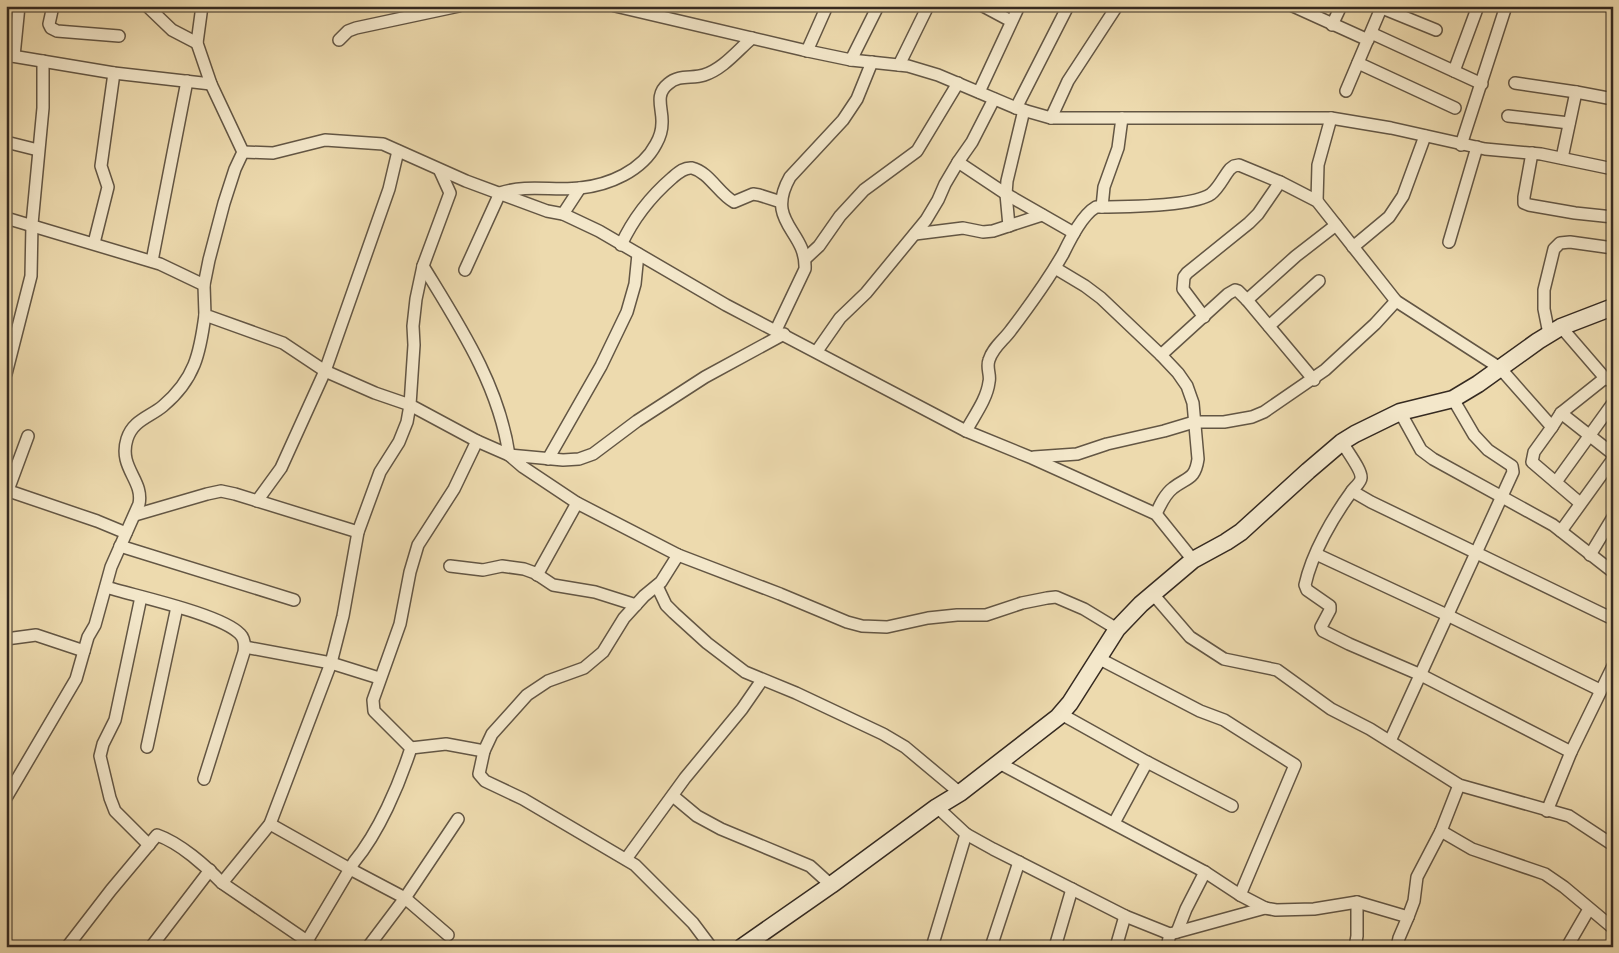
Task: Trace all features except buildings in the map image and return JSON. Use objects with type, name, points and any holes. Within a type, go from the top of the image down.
[{"type":"street","points":[[52,6],[50,24],[51,28],[57,31],[119,36]]},
{"type":"street","points":[[147,6],[172,30],[197,43]]},
{"type":"street","points":[[202,6],[197,43],[210,84],[243,152]]},
{"type":"street","points":[[338,40],[348,31],[356,28],[459,6]]},
{"type":"street","points":[[807,51],[827,6]]},
{"type":"street","points":[[851,60],[878,6]]},
{"type":"street","points":[[899,65],[928,6]]},
{"type":"street","points":[[983,6],[1011,21]]},
{"type":"street","points":[[978,92],[1019,6]]},
{"type":"street","points":[[1009,226],[1006,194],[1007,181],[1020,109],[1068,6]]},
{"type":"street","points":[[1051,118],[1068,81],[1118,6]]},
{"type":"street","points":[[1293,6],[1332,25],[1370,36],[1482,84]]},
{"type":"street","points":[[1332,25],[1341,6]]},
{"type":"street","points":[[1454,71],[1478,6]]},
{"type":"street","points":[[1462,145],[1506,6]]},
{"type":"street","points":[[621,7],[807,51],[851,60],[908,66],[938,75],[1020,109],[1051,118],[1331,118],[1391,128],[1477,148],[1532,153],[1613,169]]},
{"type":"street","points":[[1346,91],[1382,7],[1436,30]]},
{"type":"street","points":[[14,11],[10,56],[210,84]]},
{"type":"street","points":[[500,193],[528,187],[580,188],[616,178],[637,167],[648,158],[661,135],[663,121],[659,106],[660,98],[663,89],[668,83],[680,77],[704,76],[717,69],[752,38]]},
{"type":"street","points":[[6,374],[31,276],[32,224],[42,108],[43,62]]},
{"type":"street","points":[[509,455],[563,460],[593,454],[637,421],[780,332],[805,270],[806,259],[781,210],[784,187],[790,177],[843,120],[857,100],[872,62]]},
{"type":"street","points":[[1358,63],[1455,108]]},
{"type":"street","points":[[94,243],[108,187],[101,166],[114,72]]},
{"type":"street","points":[[152,261],[187,81]]},
{"type":"street","points":[[806,259],[819,246],[840,216],[864,190],[917,151],[958,83]]},
{"type":"street","points":[[1515,83],[1613,99]]},
{"type":"street","points":[[1562,158],[1576,92]]},
{"type":"street","points":[[817,351],[829,331],[866,293],[934,208],[994,99]]},
{"type":"street","points":[[1508,116],[1570,124]]},
{"type":"street","points":[[1102,207],[1106,179],[1118,148],[1122,118]]},
{"type":"street","points":[[1317,201],[1318,165],[1331,118]]},
{"type":"street","points":[[1353,247],[1389,217],[1403,196],[1425,136]]},
{"type":"street","points":[[243,152],[274,153],[325,140],[383,144],[440,171],[540,208],[563,214],[599,231],[726,305],[817,351],[966,431],[1032,458],[1156,514],[1193,560]]},
{"type":"street","points":[[6,142],[38,150]]},
{"type":"street","points":[[1449,242],[1477,148]]},
{"type":"street","points":[[257,501],[281,468],[324,371],[389,189],[398,151]]},
{"type":"street","points":[[6,798],[76,679],[88,638],[95,625],[111,567],[135,515],[141,496],[140,489],[128,470],[126,463],[127,438],[134,426],[142,418],[161,408],[177,394],[191,372],[200,349],[205,315],[204,285],[224,203],[235,169],[243,152]]},
{"type":"street","points":[[1532,153],[1524,203],[1575,213],[1613,217]]},
{"type":"street","points":[[958,162],[1006,194],[1074,233]]},
{"type":"street","points":[[966,431],[990,382],[987,365],[992,352],[997,344],[1010,332],[1055,268],[1074,233],[1091,210],[1096,207],[1128,207],[1195,201],[1212,193],[1234,166],[1239,165],[1280,182],[1317,201],[1396,300],[1500,368],[1552,427]]},
{"type":"street","points":[[621,245],[628,230],[654,194],[686,168],[691,168],[703,174],[734,202],[753,194],[781,202]]},
{"type":"street","points":[[440,171],[450,193]]},
{"type":"street","points":[[222,883],[270,824],[331,663],[343,616],[358,532],[380,472],[399,442],[407,422],[414,345],[413,326],[423,266],[450,193],[466,181]]},
{"type":"street","points":[[1204,317],[1183,289],[1184,277],[1250,223],[1280,182]]},
{"type":"street","points":[[563,214],[580,188]]},
{"type":"street","points":[[465,270],[500,193]]},
{"type":"street","points":[[915,234],[963,228],[983,232],[993,231],[1042,214]]},
{"type":"street","points":[[6,218],[32,224],[152,261],[204,285]]},
{"type":"street","points":[[1247,300],[1296,256],[1336,225]]},
{"type":"street","points":[[1580,503],[1532,462],[1532,458],[1534,452],[1561,414],[1609,380],[1555,331],[1544,309],[1544,290],[1554,249],[1560,243],[1570,242],[1613,248]]},
{"type":"street","points":[[548,459],[601,366],[627,312],[635,284],[638,254]]},
{"type":"street","points":[[423,266],[470,344],[498,405],[506,434],[509,455]]},
{"type":"street","points":[[1055,268],[1101,298],[1161,355],[1187,386],[1193,403],[1198,459],[1196,470],[1188,480],[1173,488],[1163,500],[1156,514]]},
{"type":"street","points":[[1269,326],[1319,281]]},
{"type":"street","points":[[1161,355],[1233,291],[1238,291],[1314,380]]},
{"type":"street","points":[[1032,458],[1077,454],[1107,444],[1194,422],[1224,422],[1252,417],[1264,412],[1314,380],[1375,324],[1396,300]]},
{"type":"street","points":[[742,947],[832,885],[937,807],[960,794],[1061,714],[1082,686],[1117,629],[1152,593],[1193,560],[1241,532],[1342,442],[1371,425],[1400,412],[1453,399],[1555,331],[1613,308]]},
{"type":"street","points":[[205,315],[283,342],[324,371],[375,393],[410,405],[477,441],[509,455],[523,467],[577,503],[678,555],[847,622],[862,626],[887,627],[928,618],[986,615],[1022,603],[1056,598],[1084,609],[1117,629]]},
{"type":"street","points":[[1390,741],[1513,468],[1488,450],[1474,435],[1453,399]]},
{"type":"street","points":[[1556,482],[1613,403]]},
{"type":"street","points":[[1400,412],[1421,450],[1433,459],[1560,531],[1613,572]]},
{"type":"street","points":[[1561,414],[1613,454]]},
{"type":"street","points":[[28,436],[7,490],[126,533]]},
{"type":"street","points":[[411,748],[374,712],[373,700],[379,678],[386,666],[400,624],[410,572],[418,545],[454,490],[477,441]]},
{"type":"street","points":[[1342,442],[1358,467],[1361,475],[1360,480],[1340,507],[1316,554],[1305,586],[1314,596],[1330,606],[1330,610],[1321,627],[1323,631],[1421,675],[1571,752]]},
{"type":"street","points":[[1560,531],[1613,459]]},
{"type":"street","points":[[1352,491],[1613,618]]},
{"type":"street","points":[[135,515],[208,494],[222,492],[235,494],[358,532]]},
{"type":"street","points":[[537,575],[577,503]]},
{"type":"street","points":[[1590,555],[1613,517]]},
{"type":"street","points":[[120,546],[294,600]]},
{"type":"street","points":[[1316,554],[1447,615],[1600,690]]},
{"type":"street","points":[[678,555],[665,577],[624,618],[603,652],[584,668],[548,681],[527,695],[508,714],[492,734],[484,751],[479,774],[485,781],[523,799],[642,870],[693,923],[711,947]]},
{"type":"street","points":[[450,566],[483,570],[502,566],[524,569],[553,585],[595,592],[636,605]]},
{"type":"street","points":[[657,586],[666,605],[700,637],[745,672],[796,693],[883,734],[905,747],[960,794]]},
{"type":"street","points":[[106,587],[177,607],[226,624],[241,634],[245,647],[204,779]]},
{"type":"street","points":[[1152,593],[1190,638],[1224,659],[1277,670],[1331,709],[1370,729],[1459,785],[1570,816],[1613,845]]},
{"type":"street","points":[[141,597],[115,720],[103,744],[100,756],[115,811],[149,844]]},
{"type":"street","points":[[147,747],[177,607]]},
{"type":"street","points":[[6,639],[36,635],[84,651]]},
{"type":"street","points":[[245,647],[331,663],[379,678]]},
{"type":"street","points":[[1098,658],[1200,711],[1224,720],[1295,765],[1240,895]]},
{"type":"street","points":[[1547,811],[1571,752],[1613,666]]},
{"type":"street","points":[[626,859],[685,778],[742,709],[762,680]]},
{"type":"street","points":[[1061,714],[1147,762],[1232,806]]},
{"type":"street","points":[[411,748],[446,744],[484,751]]},
{"type":"street","points":[[68,947],[157,835],[168,839],[210,870],[222,883],[310,944],[350,869],[363,851],[399,784],[411,748]]},
{"type":"street","points":[[1114,823],[1147,762]]},
{"type":"street","points":[[999,763],[1205,872],[1240,895],[1265,908],[1276,910],[1314,909],[1357,902],[1387,909],[1408,917]]},
{"type":"street","points":[[1397,947],[1414,901],[1417,877],[1441,831],[1459,785]]},
{"type":"street","points":[[673,796],[697,816],[722,829],[810,866],[832,885]]},
{"type":"street","points":[[937,807],[966,834],[1125,916],[1174,933],[1265,908]]},
{"type":"street","points":[[368,947],[405,898],[458,819]]},
{"type":"street","points":[[270,824],[405,898],[448,935]]},
{"type":"street","points":[[1441,831],[1472,849],[1545,874],[1564,887],[1613,928]]},
{"type":"street","points":[[932,947],[966,834]]},
{"type":"street","points":[[991,947],[1019,862]]},
{"type":"street","points":[[151,947],[210,870]]},
{"type":"street","points":[[1167,947],[1205,872]]},
{"type":"street","points":[[1055,947],[1072,889]]},
{"type":"street","points":[[1355,947],[1357,936],[1357,902]]},
{"type":"street","points":[[1567,947],[1588,909]]},
{"type":"street","points":[[1116,947],[1125,916]]}]
